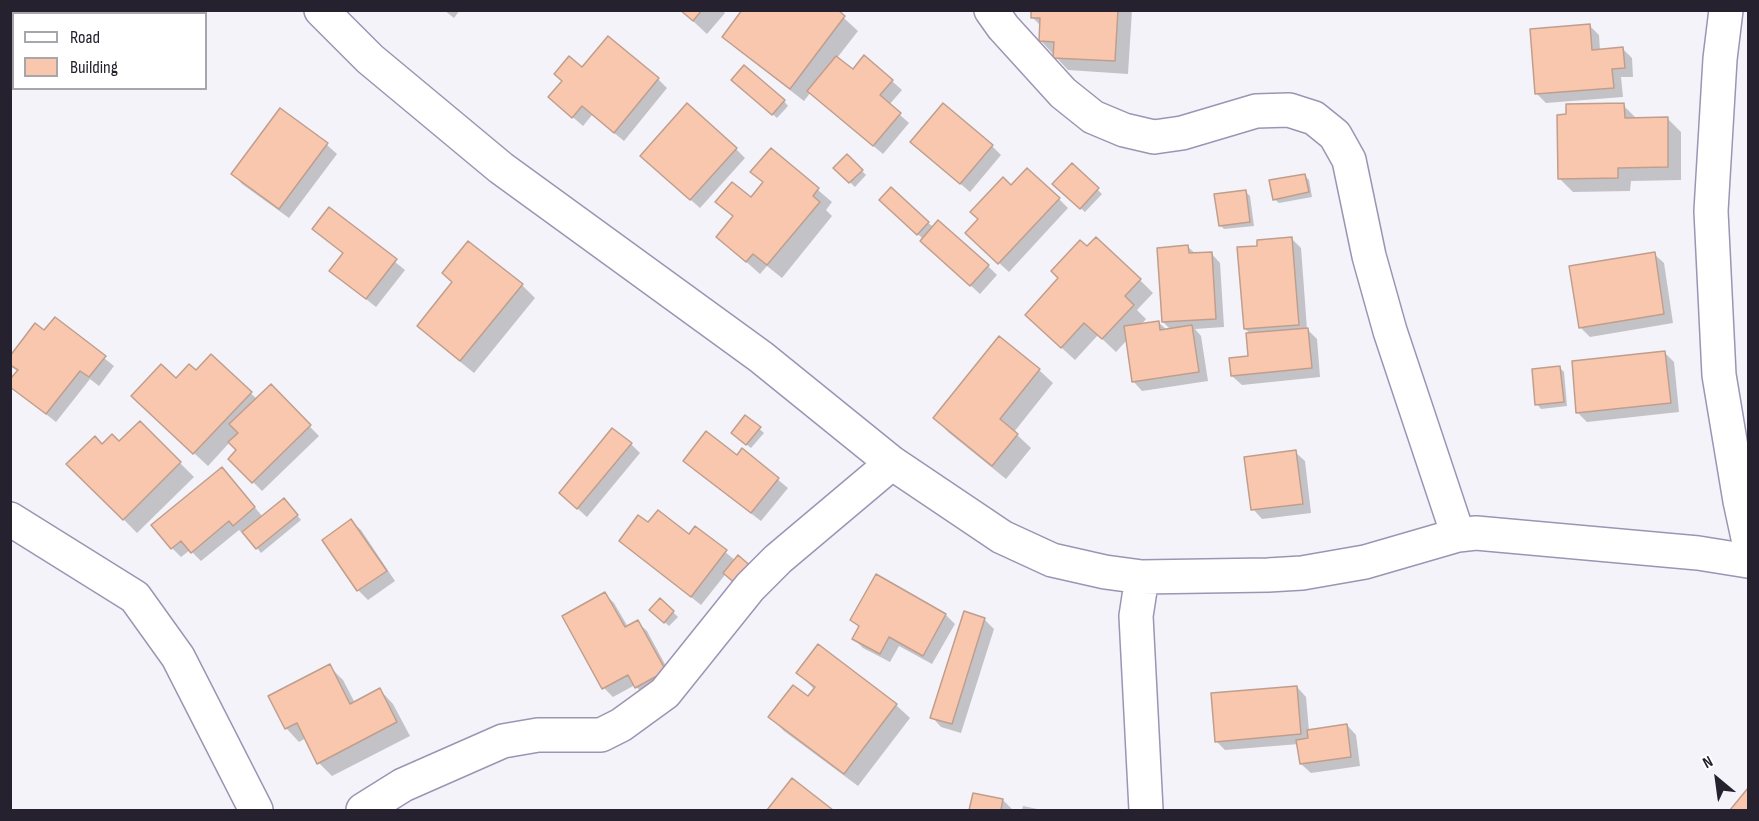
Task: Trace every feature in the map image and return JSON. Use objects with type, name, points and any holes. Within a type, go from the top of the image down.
[{"type":"street","points":[[321,10],[370,59],[501,168],[761,357],[892,463],[1002,537],[1052,560],[1105,572],[1142,577],[1302,573],[1375,560],[1458,535],[1493,533],[1698,553],[1749,561]]},
{"type":"street","points":[[991,10],[1003,27],[1063,93],[1093,117],[1124,130],[1154,137],[1182,133],[1256,111],[1289,110],[1314,118],[1335,135],[1349,160],[1369,256],[1390,332],[1458,535]]},
{"type":"street","points":[[1726,10],[1720,59],[1711,211],[1719,375],[1740,501],[1749,538]]},
{"type":"street","points":[[363,810],[403,785],[503,741],[538,735],[601,735],[621,725],[665,693],[750,588],[778,559],[892,463]]},
{"type":"street","points":[[10,519],[135,597],[178,657],[256,810]]},
{"type":"street","points":[[1142,577],[1136,616],[1146,810]]},
{"type":"building","points":[[680,10],[702,10],[693,21]]},
{"type":"building","points":[[742,10],[838,10],[845,16],[790,89],[722,37]]},
{"type":"building","points":[[1031,10],[1118,10],[1115,61],[1053,58],[1054,42],[1039,41],[1040,18],[1031,18]]},
{"type":"building","points":[[1590,24],[1592,50],[1623,47],[1625,68],[1612,69],[1614,88],[1535,94],[1530,29]]},
{"type":"building","points":[[608,36],[659,78],[614,133],[582,106],[572,118],[548,97],[562,81],[554,74],[569,56],[582,67]]},
{"type":"building","points":[[864,55],[893,80],[880,95],[901,113],[873,146],[807,91],[836,56],[853,69]]},
{"type":"building","points":[[744,65],[785,100],[772,115],[731,80]]},
{"type":"building","points":[[687,103],[737,148],[690,200],[640,156]]},
{"type":"building","points":[[943,103],[993,145],[960,184],[910,142]]},
{"type":"building","points":[[1624,103],[1625,118],[1668,117],[1668,167],[1618,168],[1618,178],[1558,179],[1557,115],[1566,114],[1566,104]]},
{"type":"building","points":[[280,108],[328,143],[279,209],[231,174]]},
{"type":"building","points":[[771,148],[819,188],[813,196],[820,202],[767,265],[753,254],[746,262],[716,237],[733,216],[715,202],[732,182],[751,197],[763,182],[750,172]]},
{"type":"building","points":[[847,154],[863,170],[849,183],[833,168]]},
{"type":"building","points":[[1072,163],[1099,188],[1080,209],[1052,184]]},
{"type":"building","points":[[1027,168],[1060,198],[998,264],[965,233],[978,219],[970,212],[1003,177],[1011,185]]},
{"type":"building","points":[[1305,174],[1309,192],[1273,200],[1269,180]]},
{"type":"building","points":[[891,187],[929,222],[917,235],[879,200]]},
{"type":"building","points":[[1246,190],[1250,222],[1219,226],[1214,194]]},
{"type":"building","points":[[329,207],[397,259],[366,299],[329,271],[343,253],[312,229]]},
{"type":"building","points":[[938,220],[989,265],[970,286],[920,241]]},
{"type":"building","points":[[1096,237],[1141,279],[1125,296],[1134,305],[1102,339],[1084,323],[1061,348],[1025,315],[1058,278],[1051,271],[1080,240],[1087,246]]},
{"type":"building","points":[[1292,237],[1299,325],[1244,329],[1237,247],[1257,246],[1257,240]]},
{"type":"building","points":[[468,241],[523,284],[460,361],[417,326],[452,282],[442,273]]},
{"type":"building","points":[[1188,245],[1189,253],[1212,252],[1216,319],[1162,322],[1157,248]]},
{"type":"building","points":[[1655,252],[1664,314],[1579,328],[1569,266]]},
{"type":"building","points":[[55,317],[106,356],[89,377],[80,371],[46,414],[10,387],[10,379],[18,370],[10,365],[10,356],[35,323],[44,330]]},
{"type":"building","points":[[1159,321],[1160,330],[1192,325],[1199,372],[1132,382],[1124,326]]},
{"type":"building","points":[[1308,328],[1312,368],[1231,376],[1229,358],[1248,356],[1246,333]]},
{"type":"building","points":[[999,336],[1040,369],[1000,419],[1018,434],[992,466],[933,418]]},
{"type":"building","points":[[1665,351],[1671,403],[1576,413],[1572,361]]},
{"type":"building","points":[[211,354],[252,392],[193,454],[131,396],[161,364],[176,378],[189,364],[196,370]]},
{"type":"building","points":[[1560,366],[1564,402],[1535,405],[1532,369]]},
{"type":"building","points":[[271,384],[311,425],[252,483],[228,459],[236,450],[228,442],[238,433],[229,424]]},
{"type":"building","points":[[745,415],[761,427],[746,445],[731,433]]},
{"type":"building","points":[[140,421],[181,462],[123,520],[66,464],[95,436],[102,444],[112,434],[119,441]]},
{"type":"building","points":[[612,428],[632,443],[577,509],[559,493]]},
{"type":"building","points":[[706,431],[737,455],[742,448],[779,478],[751,513],[683,461]]},
{"type":"building","points":[[1296,450],[1303,504],[1251,510],[1244,457]]},
{"type":"building","points":[[222,467],[255,507],[233,526],[229,521],[191,553],[181,541],[171,549],[151,525]]},
{"type":"building","points":[[284,498],[298,515],[256,549],[242,532]]},
{"type":"building","points":[[658,510],[689,534],[695,526],[727,550],[691,597],[619,541],[638,515],[648,522]]},
{"type":"building","points":[[351,519],[387,571],[357,591],[322,540]]},
{"type":"building","points":[[738,555],[753,568],[738,586],[723,573]]},
{"type":"building","points":[[876,574],[946,614],[923,656],[889,637],[880,654],[852,639],[859,626],[850,620]]},
{"type":"building","points":[[605,592],[625,627],[638,620],[666,671],[635,688],[628,675],[602,689],[562,616]]},
{"type":"building","points":[[660,598],[674,611],[664,623],[649,610]]},
{"type":"building","points":[[964,611],[985,618],[952,724],[930,718]]},
{"type":"building","points":[[818,644],[897,704],[844,774],[768,717],[793,685],[808,696],[815,687],[796,673]]},
{"type":"building","points":[[330,664],[350,704],[380,688],[397,722],[317,764],[297,723],[285,729],[268,696]]},
{"type":"building","points":[[1297,686],[1301,734],[1215,742],[1211,693]]},
{"type":"building","points":[[1347,724],[1351,757],[1300,764],[1296,740],[1308,738],[1307,730]]},
{"type":"building","points":[[792,778],[833,810],[767,810]]},
{"type":"building","points":[[1748,788],[1748,810],[1730,810]]},
{"type":"building","points":[[973,793],[1003,799],[1001,810],[969,810]]}]
